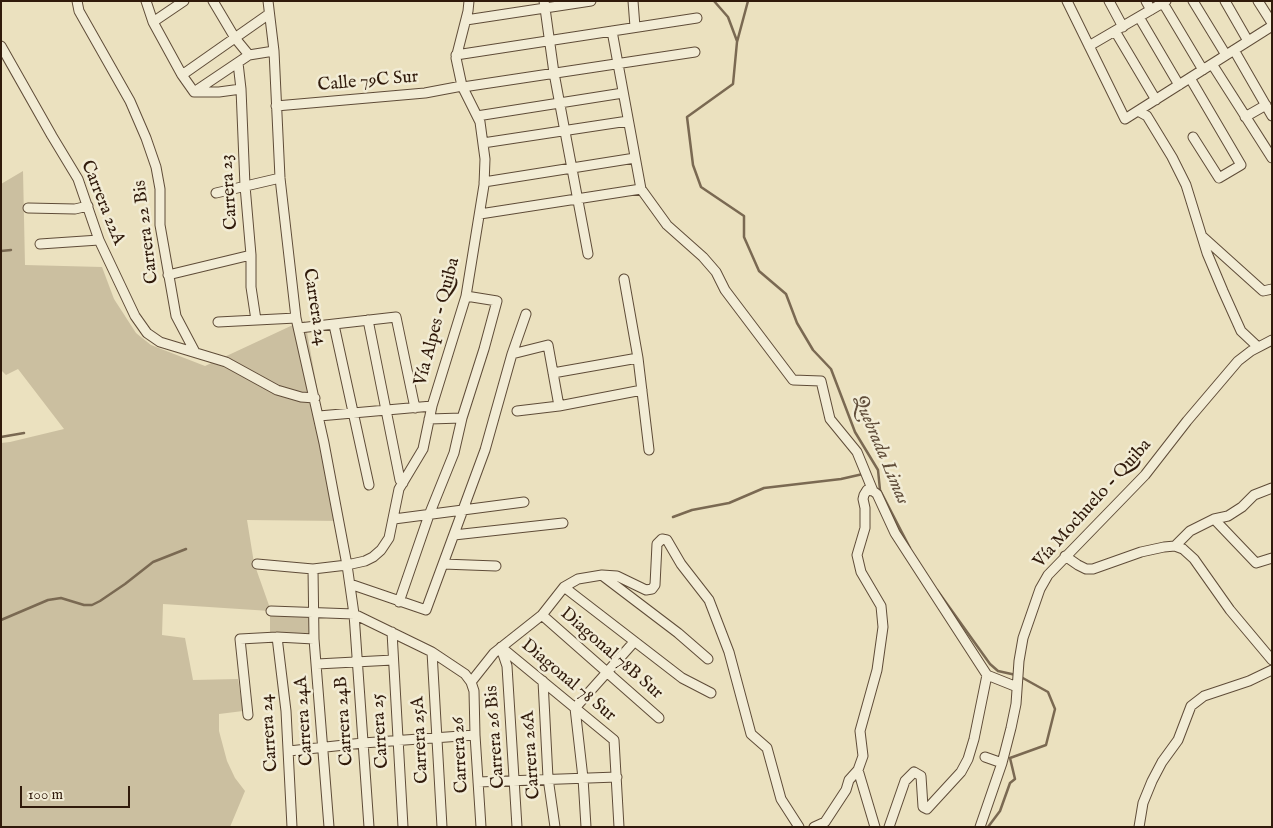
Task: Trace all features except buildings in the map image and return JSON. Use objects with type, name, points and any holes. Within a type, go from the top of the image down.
[{"type":"street","name":"Carrera 22 Bis","points":[[76,1],[79,11],[130,101],[153,160],[160,189],[160,225],[176,316],[195,352]]},
{"type":"street","points":[[146,1],[154,22],[182,75],[194,92]]},
{"type":"street","points":[[154,22],[184,1]]},
{"type":"street","points":[[213,1],[235,38],[249,55]]},
{"type":"street","name":"Carrera 24","points":[[268,1],[274,52],[280,178],[296,318],[319,416],[347,565],[354,614]]},
{"type":"street","name":"Vía Alpes - Quiba","points":[[257,564],[314,568],[347,565],[369,560],[381,550],[389,538],[398,495],[403,482],[423,450],[432,406],[466,296],[484,182],[483,143],[480,122],[463,87],[458,72],[456,54],[466,20],[469,1]]},
{"type":"street","points":[[466,20],[544,5],[591,1]]},
{"type":"street","points":[[633,1],[635,27]]},
{"type":"street","points":[[1067,1],[1125,119],[1272,25],[1258,1]]},
{"type":"street","points":[[1110,1],[1119,29],[1156,100]]},
{"type":"street","points":[[1146,1],[1151,10]]},
{"type":"street","points":[[1194,1],[1272,116]]},
{"type":"street","points":[[1225,1],[1248,41]]},
{"type":"street","points":[[1089,46],[1165,2],[1203,70]]},
{"type":"street","points":[[544,5],[554,73],[588,254]]},
{"type":"street","points":[[182,75],[269,14]]},
{"type":"street","points":[[1139,17],[1179,85]]},
{"type":"street","points":[[456,54],[697,18]]},
{"type":"street","points":[[612,31],[641,189],[667,225],[703,257],[716,272],[724,290],[793,380],[820,381],[830,419],[857,452],[873,490],[877,494],[895,533],[987,675],[974,739],[968,760],[962,772],[927,809],[923,807],[921,776],[914,772],[905,781],[889,827]]},
{"type":"street","name":"Carrera 22A","points":[[1,46],[78,178],[99,240],[135,316],[147,333],[160,342],[195,352]]},
{"type":"street","points":[[194,92],[249,55],[274,52]]},
{"type":"street","name":"Calle 79C Sur","points":[[276,106],[424,93],[695,52]]},
{"type":"street","name":"Carrera 23","points":[[238,63],[251,255],[251,287],[256,320]]},
{"type":"street","points":[[1212,64],[1272,158]]},
{"type":"street","points":[[1190,78],[1241,165],[1219,178],[1193,137]]},
{"type":"street","points":[[194,92],[219,92],[241,89]]},
{"type":"street","points":[[476,116],[623,93]]},
{"type":"street","points":[[1245,117],[1266,105]]},
{"type":"street","points":[[1138,112],[1147,116],[1172,157],[1186,185],[1207,253],[1242,331],[1258,347]]},
{"type":"street","points":[[483,143],[628,121]]},
{"type":"street","points":[[484,182],[635,158]]},
{"type":"street","points":[[216,193],[280,178]]},
{"type":"street","points":[[480,214],[641,189]]},
{"type":"street","points":[[28,208],[75,209],[88,206]]},
{"type":"street","points":[[1202,236],[1263,291],[1272,289]]},
{"type":"street","points":[[40,244],[99,240]]},
{"type":"street","points":[[168,275],[251,255]]},
{"type":"street","points":[[624,278],[638,358],[650,450]]},
{"type":"street","points":[[399,602],[428,515],[450,464],[497,301],[466,296]]},
{"type":"street","points":[[350,584],[426,610],[485,450],[512,354],[526,314]]},
{"type":"street","points":[[299,328],[396,317],[415,408]]},
{"type":"street","points":[[218,322],[296,318]]},
{"type":"street","points":[[368,320],[400,480],[403,482]]},
{"type":"street","points":[[334,325],[369,485]]},
{"type":"street","name":"Vía Mochuelo - Quiba","points":[[980,827],[1002,762],[1016,704],[1017,679],[1023,638],[1040,589],[1048,575],[1145,475],[1232,368],[1251,351],[1271,341]]},
{"type":"street","points":[[512,354],[548,346],[559,406]]},
{"type":"street","points":[[195,352],[226,362],[277,390],[301,397],[315,398]]},
{"type":"street","points":[[553,373],[638,358]]},
{"type":"street","points":[[517,411],[559,406],[642,390]]},
{"type":"street","points":[[319,416],[432,406]]},
{"type":"street","points":[[429,419],[462,418]]},
{"type":"street","points":[[1176,546],[1190,531],[1214,519],[1228,516],[1254,495],[1272,488]]},
{"type":"street","points":[[814,827],[825,822],[846,790],[849,780],[858,770],[863,756],[860,731],[877,670],[883,627],[881,606],[861,572],[857,555],[865,528],[864,495],[867,490],[873,490]]},
{"type":"street","points":[[394,519],[465,508],[524,502]]},
{"type":"street","points":[[1214,519],[1256,563],[1272,558]]},
{"type":"street","points":[[454,535],[563,523]]},
{"type":"street","points":[[271,611],[354,614],[432,652],[460,670],[471,682],[501,647],[542,615],[564,587],[578,579],[617,576],[646,590],[652,589],[655,585],[657,544],[662,539],[667,540],[681,564],[709,600],[729,652],[751,734],[767,748],[781,799],[799,827]]},
{"type":"street","points":[[1065,556],[1086,569],[1093,569],[1141,552],[1176,546],[1183,549],[1194,559],[1230,610],[1272,660]]},
{"type":"street","points":[[443,564],[496,566]]},
{"type":"street","name":"Carrera 24A","points":[[314,568],[314,639],[330,827]]},
{"type":"street","points":[[602,576],[678,633],[708,659]]},
{"type":"street","points":[[564,587],[682,678],[711,694]]},
{"type":"street","name":"Carrera 24B","points":[[354,614],[369,827]]},
{"type":"street","name":"Diagonal 78B Sur","points":[[542,615],[659,718]]},
{"type":"street","name":"Carrera 25","points":[[392,632],[403,827]]},
{"type":"street","points":[[248,715],[240,640],[278,637],[314,639]]},
{"type":"street","name":"Carrera 24","points":[[278,637],[289,751],[292,827]]},
{"type":"street","points":[[586,827],[583,778],[575,708],[634,642]]},
{"type":"street","name":"Diagonal 78 Sur","points":[[501,647],[614,740],[617,777]]},
{"type":"street","name":"Carrera 26 Bis","points":[[501,647],[507,666],[517,827]]},
{"type":"street","name":"Carrera 25A","points":[[432,652],[442,827]]},
{"type":"street","points":[[317,664],[393,660]]},
{"type":"street","points":[[1139,827],[1143,803],[1152,782],[1162,762],[1178,740],[1191,706],[1204,696],[1249,681],[1272,670]]},
{"type":"street","points":[[987,675],[1017,679]]},
{"type":"street","name":"Carrera 26A","points":[[543,681],[548,778],[554,827]]},
{"type":"street","name":"Carrera 26","points":[[471,682],[474,691],[481,827]]},
{"type":"street","points":[[289,751],[323,746],[475,735]]},
{"type":"street","points":[[985,757],[1002,762]]},
{"type":"street","points":[[858,770],[875,827]]},
{"type":"street","points":[[478,782],[617,777],[619,827]]},
{"type":"shaded area","points":[[23,171],[25,265],[102,267],[114,299],[136,333],[151,345],[205,366],[305,321],[341,521],[247,520],[254,563],[271,611],[311,613],[311,634],[270,633],[270,611],[163,604],[162,635],[185,638],[193,680],[238,679],[243,711],[219,714],[219,731],[227,761],[235,778],[245,791],[230,827],[1,827],[1,443],[64,429],[18,369],[6,375],[1,370],[1,184]]},
{"type":"waterway","points":[[714,1],[728,17],[737,41]]},
{"type":"waterway","name":"Quebrada Limas","points":[[748,1],[737,42],[733,84],[687,117],[693,165],[701,187],[744,216],[744,237],[759,271],[786,294],[797,323],[813,350],[831,369],[855,432],[878,470],[880,490],[910,548]]},
{"type":"waterway","points":[[1,251],[11,250]]},
{"type":"waterway","points":[[1,437],[24,433]]},
{"type":"waterway","points":[[673,517],[692,510],[729,503],[764,488],[841,479],[863,474]]},
{"type":"waterway","points":[[1,620],[48,600],[61,598],[84,605],[92,605],[125,584],[153,562],[186,549]]},
{"type":"waterway","name":"Quebrada Limas","points":[[937,590],[990,664],[998,671],[1016,675]]},
{"type":"waterway","name":"Quebrada Limas","points":[[988,827],[1000,811],[1010,783],[1015,779],[1010,758],[1046,745],[1055,709],[1048,692],[1021,677]]}]
